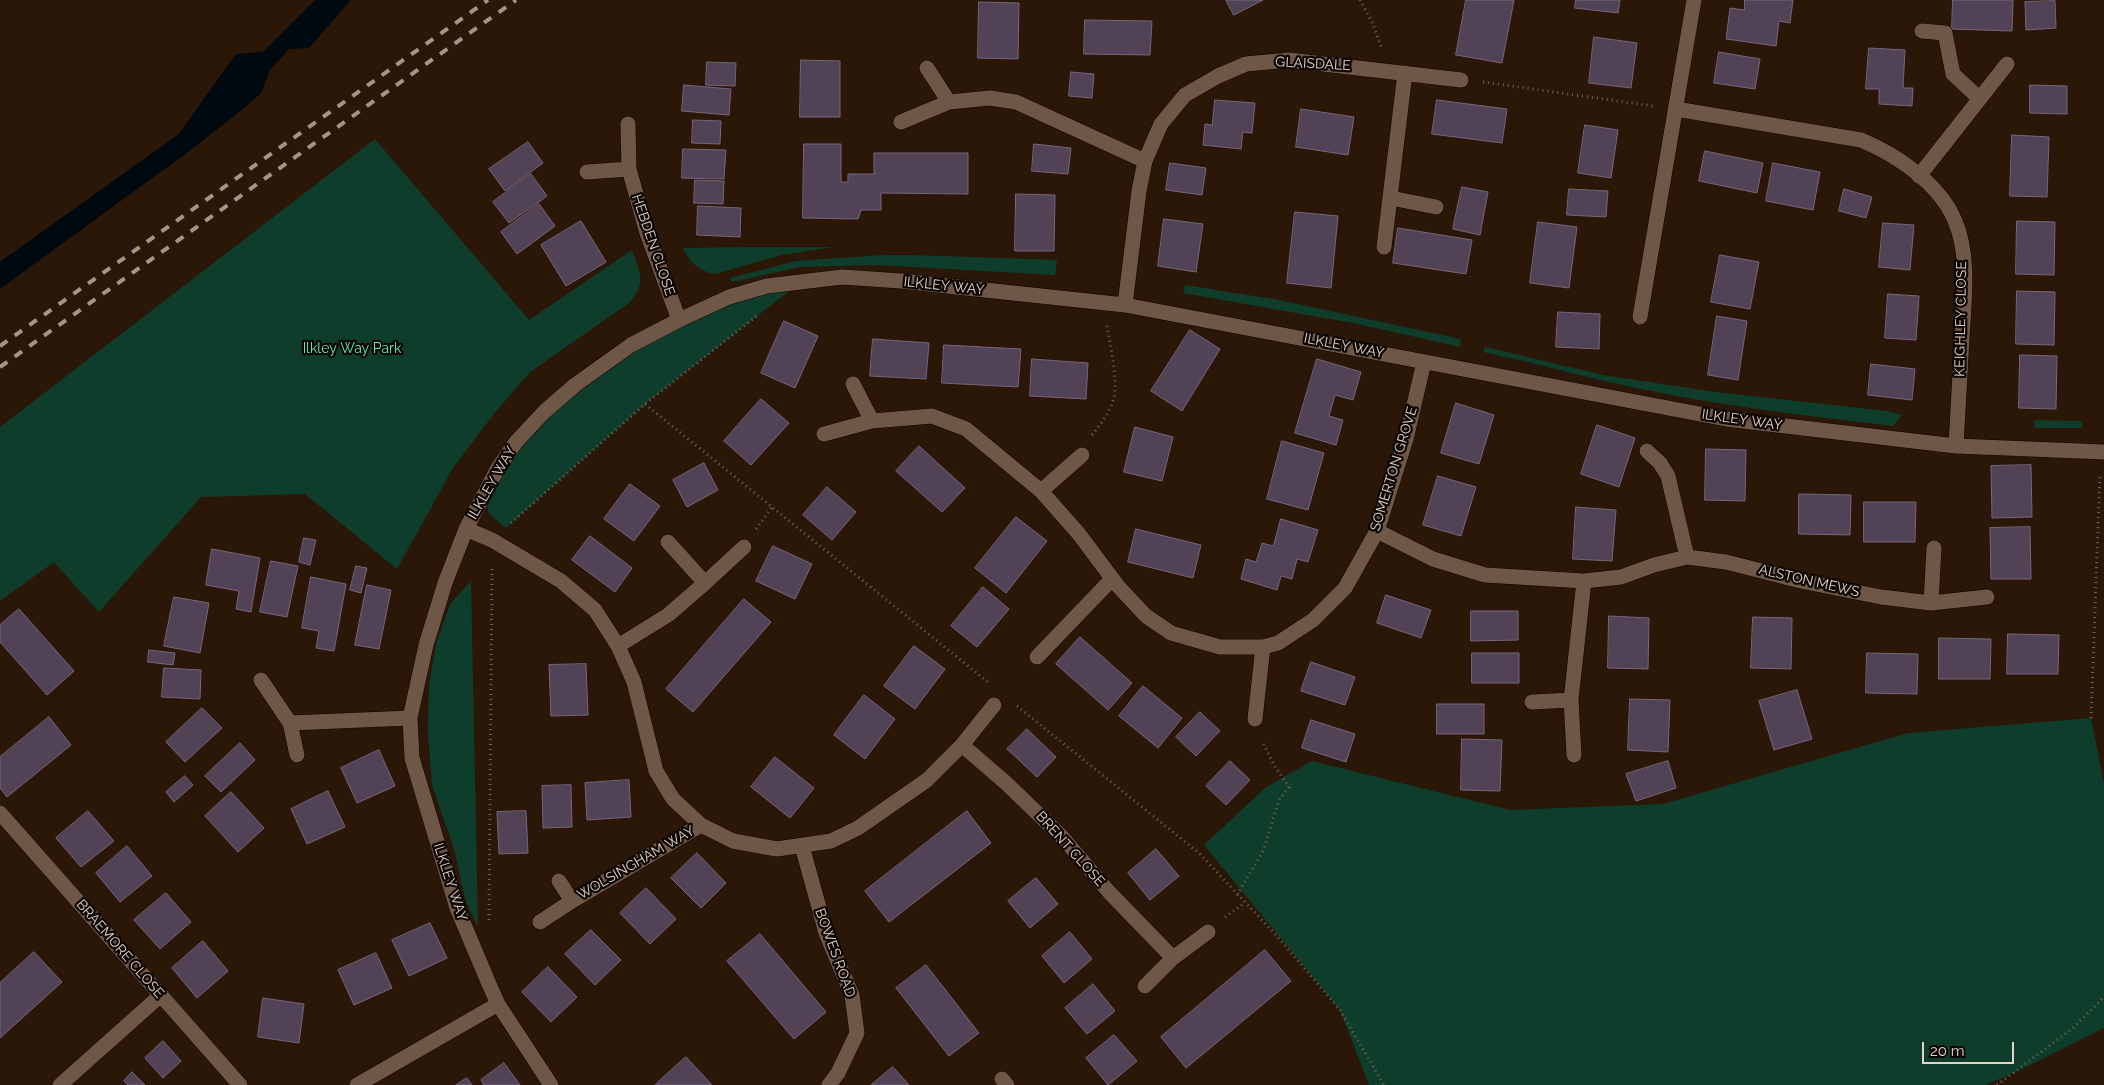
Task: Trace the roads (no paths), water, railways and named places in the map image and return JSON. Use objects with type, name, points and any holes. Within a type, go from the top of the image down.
[{"type":"street","points":[[1640,317],[1694,0]]},
{"type":"street","points":[[1922,31],[1945,33],[1953,74],[1980,99]]},
{"type":"street","name":"GLAISDALE","points":[[1125,305],[1139,191],[1145,161],[1161,124],[1185,95],[1218,76],[1246,64],[1288,60],[1461,80]]},
{"type":"street","points":[[1919,176],[2007,64]]},
{"type":"street","points":[[927,68],[948,102]]},
{"type":"street","points":[[1384,247],[1405,73]]},
{"type":"street","points":[[901,122],[948,102],[990,98],[1016,102],[1145,161]]},
{"type":"street","name":"KEIGHLEY CLOSE","points":[[1676,109],[1861,140],[1878,147],[1919,176],[1948,205],[1956,222],[1962,247],[1965,284],[1956,446]]},
{"type":"street","name":"HEBDEN CLOSE","points":[[628,124],[629,169],[647,233],[679,320]]},
{"type":"street","points":[[587,172],[629,169]]},
{"type":"street","points":[[1390,198],[1436,207]]},
{"type":"street","name":"ILKLEY WAY","points":[[551,1085],[498,1004],[457,908],[412,758],[410,718],[426,645],[445,584],[466,529],[498,468],[516,442],[544,412],[575,385],[632,345],[679,320],[729,297],[767,286],[842,277],[902,281],[1125,305],[1726,419],[1956,446],[2102,452]]},
{"type":"street","name":"SOMERTON GROVE","points":[[824,434],[872,421],[932,416],[966,429],[1041,491],[1079,534],[1112,579],[1146,616],[1171,633],[1220,647],[1263,647],[1278,643],[1314,620],[1346,588],[1377,531],[1406,439],[1424,362]]},
{"type":"street","points":[[853,384],[872,421]]},
{"type":"street","points":[[1648,451],[1660,463],[1668,476],[1687,558]]},
{"type":"street","points":[[1041,491],[1082,455]]},
{"type":"street","name":"WOLSINGHAM WAY","points":[[466,529],[492,540],[561,581],[595,610],[618,646],[634,682],[656,771],[673,799],[701,825],[733,842],[777,849],[831,841],[858,828],[927,780],[962,745],[994,705]]},
{"type":"street","name":"ALSTON MEWS","points":[[1377,531],[1433,559],[1485,575],[1584,581],[1621,577],[1654,565],[1687,558],[1726,562],[1801,581],[1880,597],[1931,603],[1987,597]]},
{"type":"street","points":[[668,542],[705,583]]},
{"type":"street","points":[[618,646],[668,615],[744,547]]},
{"type":"street","points":[[1931,603],[1934,548]]},
{"type":"street","points":[[1037,657],[1112,579]]},
{"type":"street","points":[[1574,755],[1571,700],[1584,581]]},
{"type":"street","points":[[1255,719],[1263,647]]},
{"type":"street","points":[[261,680],[290,723],[297,755]]},
{"type":"street","points":[[1532,702],[1571,700]]},
{"type":"street","points":[[290,723],[410,718]]},
{"type":"street","name":"BRENT CLOSE","points":[[962,745],[1006,783],[1063,838],[1109,892],[1173,958]]},
{"type":"street","name":"BRAEMORE CLOSE","points":[[0,813],[240,1085]]},
{"type":"street","name":"WOLSINGHAM WAY","points":[[540,922],[701,825]]},
{"type":"street","name":"BOWES ROAD","points":[[802,846],[826,933],[852,995],[857,1033],[838,1073],[829,1085]]},
{"type":"street","name":"WOLSINGHAM WAY","points":[[559,881],[572,901]]},
{"type":"street","points":[[1145,986],[1173,958],[1208,932]]},
{"type":"street","points":[[60,1085],[161,995]]},
{"type":"street","points":[[358,1085],[498,1004]]},
{"type":"railway","points":[[0,346],[488,0]]},
{"type":"railway","points":[[0,367],[516,0]]},
{"type":"park label","name":"Ilkley Way Park","points":[[352,349]]}]
